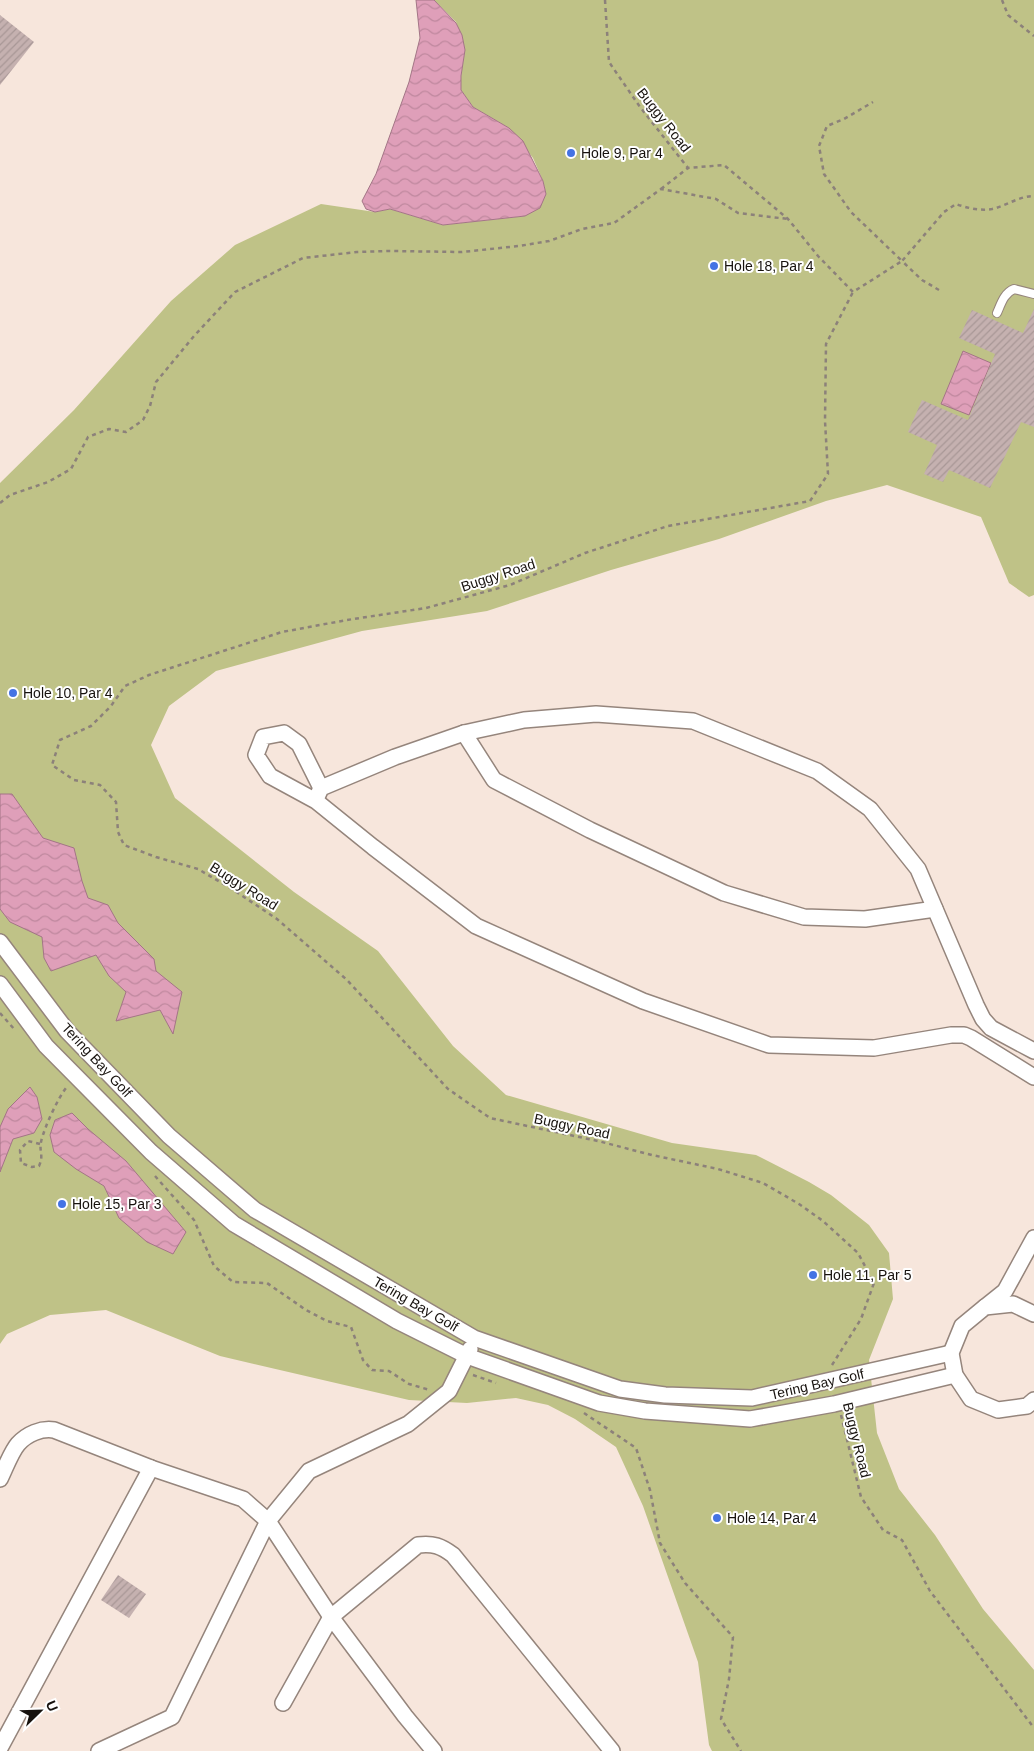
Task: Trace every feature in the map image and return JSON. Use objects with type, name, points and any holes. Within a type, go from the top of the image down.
[{"type":"street","points":[[1034,1051],[991,1028],[983,1019],[918,869],[870,809],[817,771],[693,721],[596,714],[524,720],[464,733],[395,757],[318,794],[373,847],[476,926],[643,1001],[769,1045],[874,1048],[951,1035],[964,1035],[1034,1077]]},
{"type":"street","points":[[464,733],[494,780],[590,830],[724,893],[804,917],[865,919],[935,909]]},
{"type":"street","name":"Tering Bay Golf","points":[[0,942],[68,1032],[169,1136],[256,1210],[474,1338],[620,1389],[665,1395],[752,1398],[952,1354]]},
{"type":"street","name":"Tering Bay Golf","points":[[0,984],[46,1046],[151,1152],[234,1224],[397,1320],[467,1356],[599,1403],[645,1411],[750,1419],[838,1403],[955,1375]]},
{"type":"street","points":[[1032,1407],[998,1410],[971,1399],[955,1375],[952,1354],[962,1326],[1005,1291],[1034,1238]]},
{"type":"street","points":[[985,1308],[1013,1304],[1034,1314]]},
{"type":"street","points":[[99,1751],[172,1717],[268,1521],[309,1470],[408,1424],[444,1396],[450,1391],[474,1338]]},
{"type":"street","points":[[0,1480],[18,1444],[34,1432],[48,1429],[150,1468],[243,1499],[268,1521],[331,1617],[405,1716],[434,1751]]},
{"type":"street","points":[[0,1748],[150,1468]]},
{"type":"street","points":[[283,1703],[331,1617],[418,1545],[429,1543],[441,1546],[453,1555],[612,1751]]},
{"type":"lane","points":[[996,314],[1007,292],[1014,289],[1034,294]]},
{"type":"path","name":"Buggy Road","points":[[605,0],[609,62],[640,108],[688,168]]},
{"type":"path","points":[[1002,0],[1008,15],[1034,36]]},
{"type":"path","points":[[872,102],[844,119],[827,126],[819,146],[824,174],[851,212],[922,280],[939,290]]},
{"type":"path","name":"Buggy Road","points":[[661,189],[688,168],[724,165],[788,219],[818,256],[853,292],[826,344],[825,421],[828,474],[810,501],[668,526],[585,553],[510,585],[426,608],[282,632],[149,674],[125,686],[111,706],[90,726],[60,740],[52,765],[74,780],[100,786],[116,802],[118,832],[124,845],[156,857],[198,869],[277,919],[346,980],[448,1089],[490,1118],[718,1169],[764,1183],[823,1221],[858,1253],[874,1283],[861,1319],[829,1370],[832,1380]]},
{"type":"path","points":[[0,503],[10,495],[48,482],[71,469],[88,437],[109,429],[126,432],[143,420],[150,406],[156,382],[194,336],[235,292],[303,258],[357,252],[462,252],[549,241],[582,229],[614,223],[661,189],[716,198],[738,212],[788,219]]},
{"type":"path","points":[[853,292],[902,261],[944,212],[956,204],[971,209],[991,209],[1026,196],[1034,196]]},
{"type":"path","points":[[40,1144],[28,1142],[20,1150],[22,1163],[32,1167],[39,1166],[42,1158],[40,1144],[48,1122],[66,1087],[72,1094]]},
{"type":"path","points":[[154,1175],[194,1220],[214,1266],[233,1282],[267,1283],[306,1310],[327,1321],[351,1327],[363,1360],[372,1370],[389,1371],[409,1384],[444,1396]]},
{"type":"path","points":[[468,1381],[473,1375],[501,1385]]},
{"type":"path","name":"Buggy Road","points":[[838,1403],[861,1497],[883,1530],[902,1540],[930,1591],[1034,1728]]},
{"type":"path","points":[[584,1414],[636,1448],[650,1490],[660,1543],[685,1583],[733,1638],[729,1678],[721,1720],[741,1751]]},
{"type":"green space","points":[[434,0],[1034,0],[1034,595],[1029,597],[1009,583],[981,517],[887,485],[826,501],[719,539],[611,570],[487,611],[362,631],[216,671],[169,706],[151,745],[175,798],[294,892],[378,951],[453,1046],[506,1095],[672,1143],[756,1155],[831,1195],[869,1225],[889,1253],[893,1299],[869,1360],[877,1433],[899,1489],[935,1535],[983,1609],[1034,1670],[1034,1751],[712,1751],[709,1745],[698,1662],[643,1506],[616,1447],[575,1419],[548,1405],[516,1398],[467,1403],[409,1400],[220,1356],[106,1310],[50,1315],[7,1334],[0,1344],[0,483],[74,410],[171,301],[235,245],[321,204],[375,212],[390,209],[443,225],[525,216],[546,194],[543,181],[533,158],[509,128],[473,107],[461,90],[465,50],[456,22]]},
{"type":"water","points":[[416,0],[434,0],[456,23],[462,35],[465,50],[461,90],[473,107],[509,128],[523,141],[543,181],[546,194],[540,208],[525,216],[443,225],[390,209],[375,212],[366,209],[362,201],[376,174],[409,82],[420,38]]},
{"type":"water","points":[[963,351],[991,363],[969,415],[941,404]]},
{"type":"water","points":[[0,794],[12,794],[43,838],[74,848],[88,898],[108,905],[118,923],[154,959],[156,971],[182,992],[173,1034],[160,1010],[116,1021],[126,992],[109,976],[96,955],[51,971],[44,958],[42,937],[10,922],[0,909]]},
{"type":"water","points":[[30,1087],[37,1097],[42,1119],[34,1133],[13,1139],[0,1172],[0,1127],[8,1109]]},
{"type":"water","points":[[72,1113],[126,1161],[186,1232],[173,1254],[147,1242],[119,1218],[104,1186],[76,1169],[54,1152],[50,1135],[55,1120]]},
{"type":"building","points":[[0,15],[34,42],[0,85]]},
{"type":"building","points":[[1034,309],[1034,427],[1021,422],[990,488],[949,470],[943,482],[924,474],[937,445],[908,432],[922,400],[968,420],[995,354],[959,338],[972,310],[1023,333]]},
{"type":"building","points":[[118,1575],[146,1594],[129,1618],[101,1600]]},
{"type":"place","name":"Hole 9, Par 4","points":[[571,153]]},
{"type":"place","name":"Hole 18, Par 4","points":[[714,266]]},
{"type":"place","name":"Hole 10, Par 4","points":[[13,693]]},
{"type":"place","name":"Hole 15, Par 3","points":[[62,1204]]},
{"type":"place","name":"Hole 11, Par 5","points":[[813,1275]]},
{"type":"place","name":"Hole 14, Par 4","points":[[717,1518]]}]
